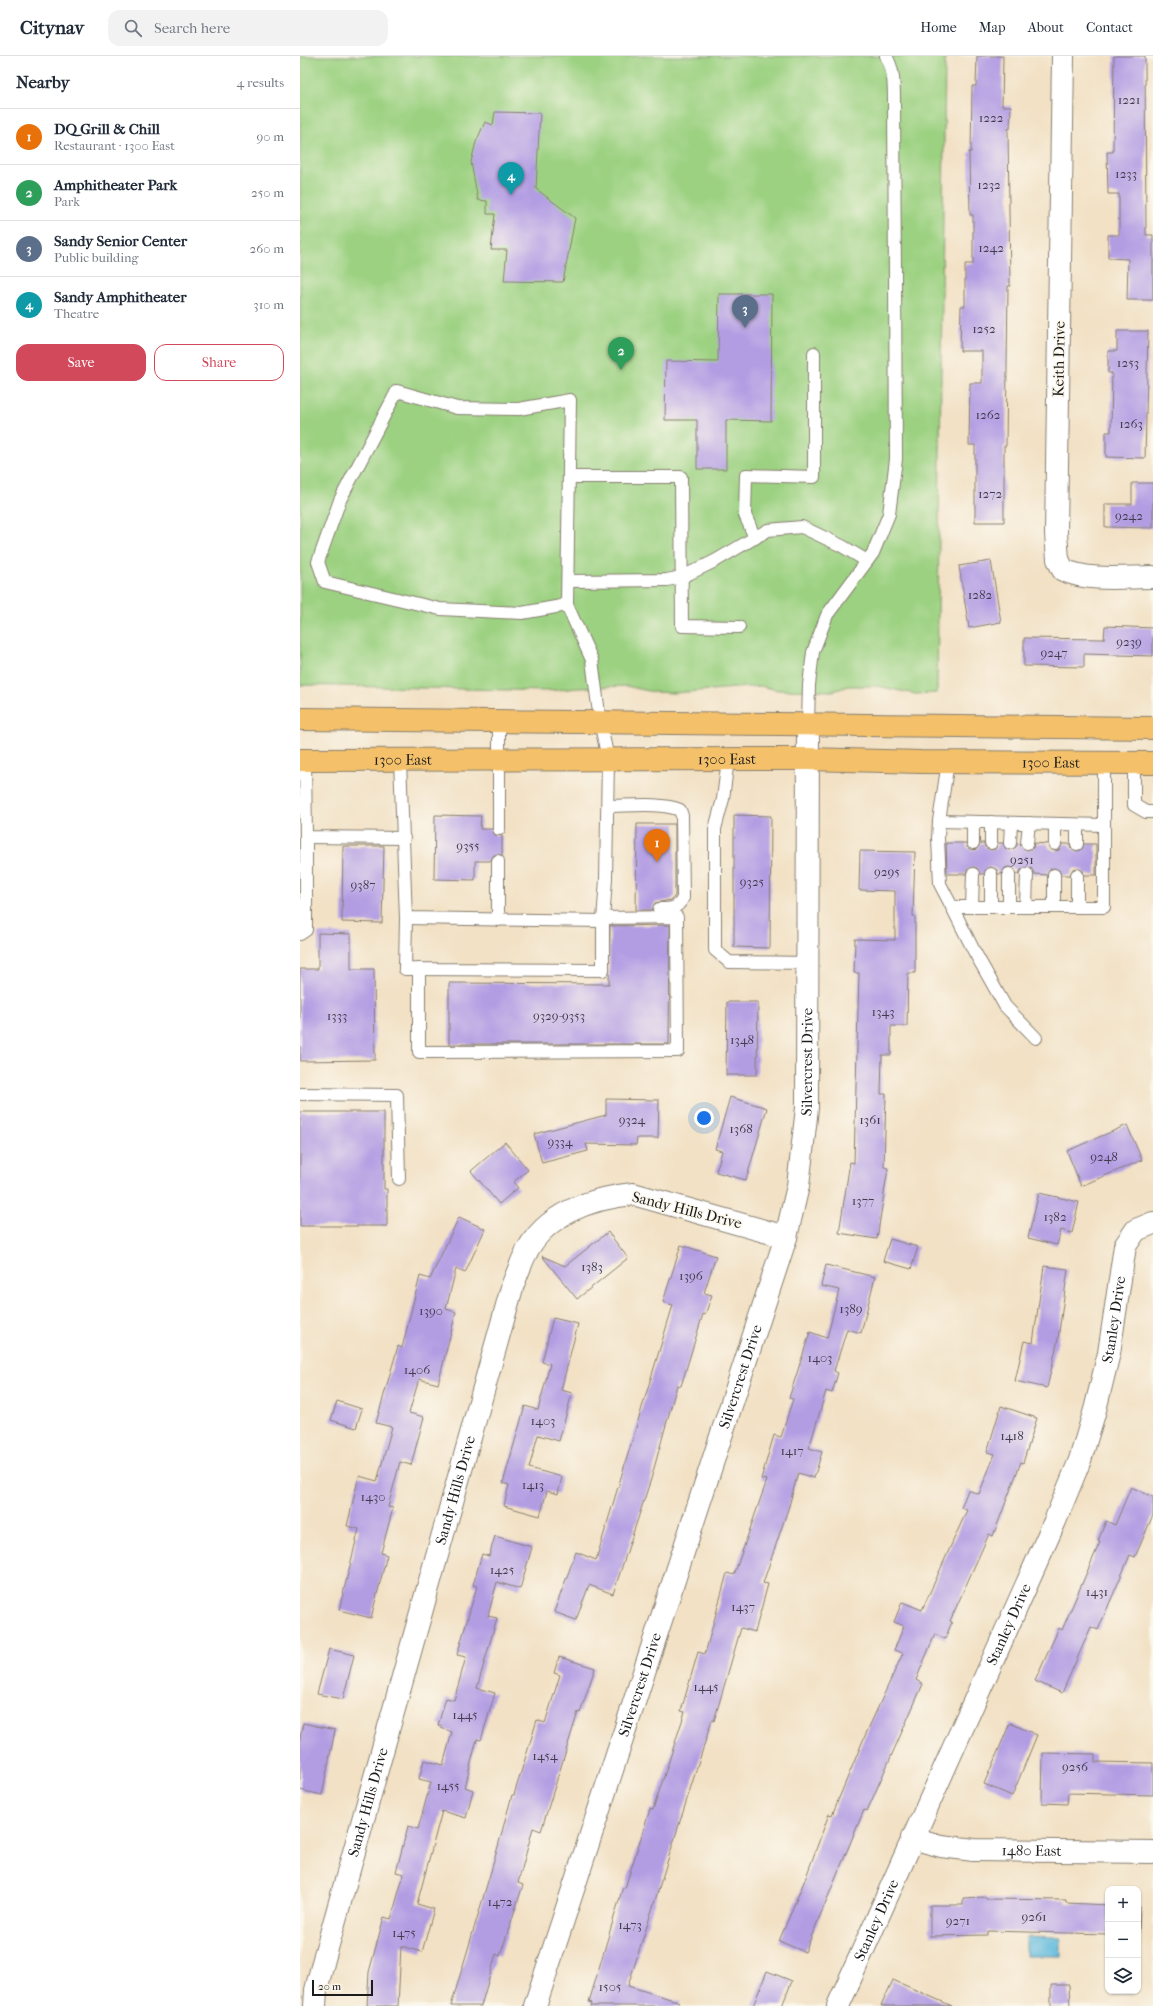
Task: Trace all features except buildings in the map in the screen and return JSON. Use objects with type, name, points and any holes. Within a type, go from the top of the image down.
[{"type":"main road","points":[[300,719],[1153,728]]},
{"type":"main road","name":"1300 East","points":[[302,760],[808,759],[948,762],[1143,763]]},
{"type":"street","name":"Keith Drive","points":[[1063,56],[1056,534],[1058,559],[1063,570],[1074,575],[1086,577],[1153,577]]},
{"type":"street","name":"Silvercrest Drive","points":[[535,2006],[786,1237],[798,1186],[804,1142],[807,1088],[808,724]]},
{"type":"street","name":"Sandy Hills Drive","points":[[314,2006],[316,1990],[332,1928],[513,1284],[525,1254],[543,1230],[562,1215],[587,1203],[611,1196],[633,1194],[786,1237]]},
{"type":"street","name":"Stanley Drive","points":[[838,2006],[1080,1460],[1095,1410],[1109,1353],[1125,1246],[1144,1226]]},
{"type":"street","name":"1480 East","points":[[912,1838],[941,1846],[974,1850],[1153,1852]]},
{"type":"lane","points":[[808,724],[809,685],[813,652],[827,615],[873,553],[889,514],[896,459],[894,82],[890,62],[886,56]]},
{"type":"lane","points":[[755,538],[746,515],[746,475],[814,478],[814,353]]},
{"type":"lane","points":[[400,760],[406,918],[405,969],[603,970],[603,916],[608,806],[608,759],[600,721],[592,660],[567,605],[570,400],[519,409],[457,408],[397,391],[340,500],[318,562],[324,582],[440,609],[522,613],[567,605]]},
{"type":"lane","points":[[569,477],[681,477],[682,626],[739,627]]},
{"type":"lane","points":[[568,581],[666,580],[682,578],[715,561],[768,530],[802,527],[842,546],[867,561]]},
{"type":"lane","points":[[499,720],[499,829]]},
{"type":"lane","points":[[728,759],[723,799],[715,829],[715,950],[729,962],[808,963]]},
{"type":"lane","points":[[300,934],[306,930],[306,837],[302,760]]},
{"type":"lane","points":[[948,762],[939,821],[940,884],[974,951],[1005,1006],[1036,1038]]},
{"type":"lane","points":[[952,908],[1104,907],[1104,762]]},
{"type":"lane","points":[[1143,763],[1134,805],[1146,812],[1153,812]]},
{"type":"lane","points":[[603,916],[673,909],[679,906],[684,898],[682,816],[680,810],[674,807],[662,806],[608,806]]},
{"type":"lane","points":[[939,821],[1104,825]]},
{"type":"lane","points":[[973,822],[973,843]]},
{"type":"lane","points":[[991,822],[991,843]]},
{"type":"lane","points":[[1010,843],[1011,823]]},
{"type":"lane","points":[[1027,843],[1028,824]]},
{"type":"lane","points":[[1055,824],[1055,844]]},
{"type":"lane","points":[[1077,825],[1077,844]]},
{"type":"lane","points":[[306,837],[404,838]]},
{"type":"lane","points":[[498,862],[498,920]]},
{"type":"lane","points":[[972,908],[973,874]]},
{"type":"lane","points":[[990,874],[990,907]]},
{"type":"lane","points":[[1008,907],[1009,874]]},
{"type":"lane","points":[[1026,907],[1027,874]]},
{"type":"lane","points":[[1054,875],[1054,907]]},
{"type":"lane","points":[[1077,875],[1077,907]]},
{"type":"lane","points":[[406,918],[498,920],[603,916],[677,917],[678,1051],[419,1052],[419,969]]},
{"type":"lane","points":[[300,1094],[397,1095],[399,1179]]},
{"type":"green space","points":[[300,56],[945,56],[937,693],[915,694],[877,686],[849,686],[833,691],[778,690],[760,686],[674,693],[653,692],[626,686],[547,691],[300,685]]},
{"type":"water","points":[[1026,1937],[1061,1938],[1061,1956],[1026,1956]]},
{"type":"place","name":"Sandy Amphitheater","points":[[511,195]]},
{"type":"place","name":"Sandy Senior Center","points":[[745,328]]},
{"type":"place","name":"Amphitheater Park","points":[[621,370]]},
{"type":"place","name":"DQ Grill & Chill","points":[[657,862]]}]
